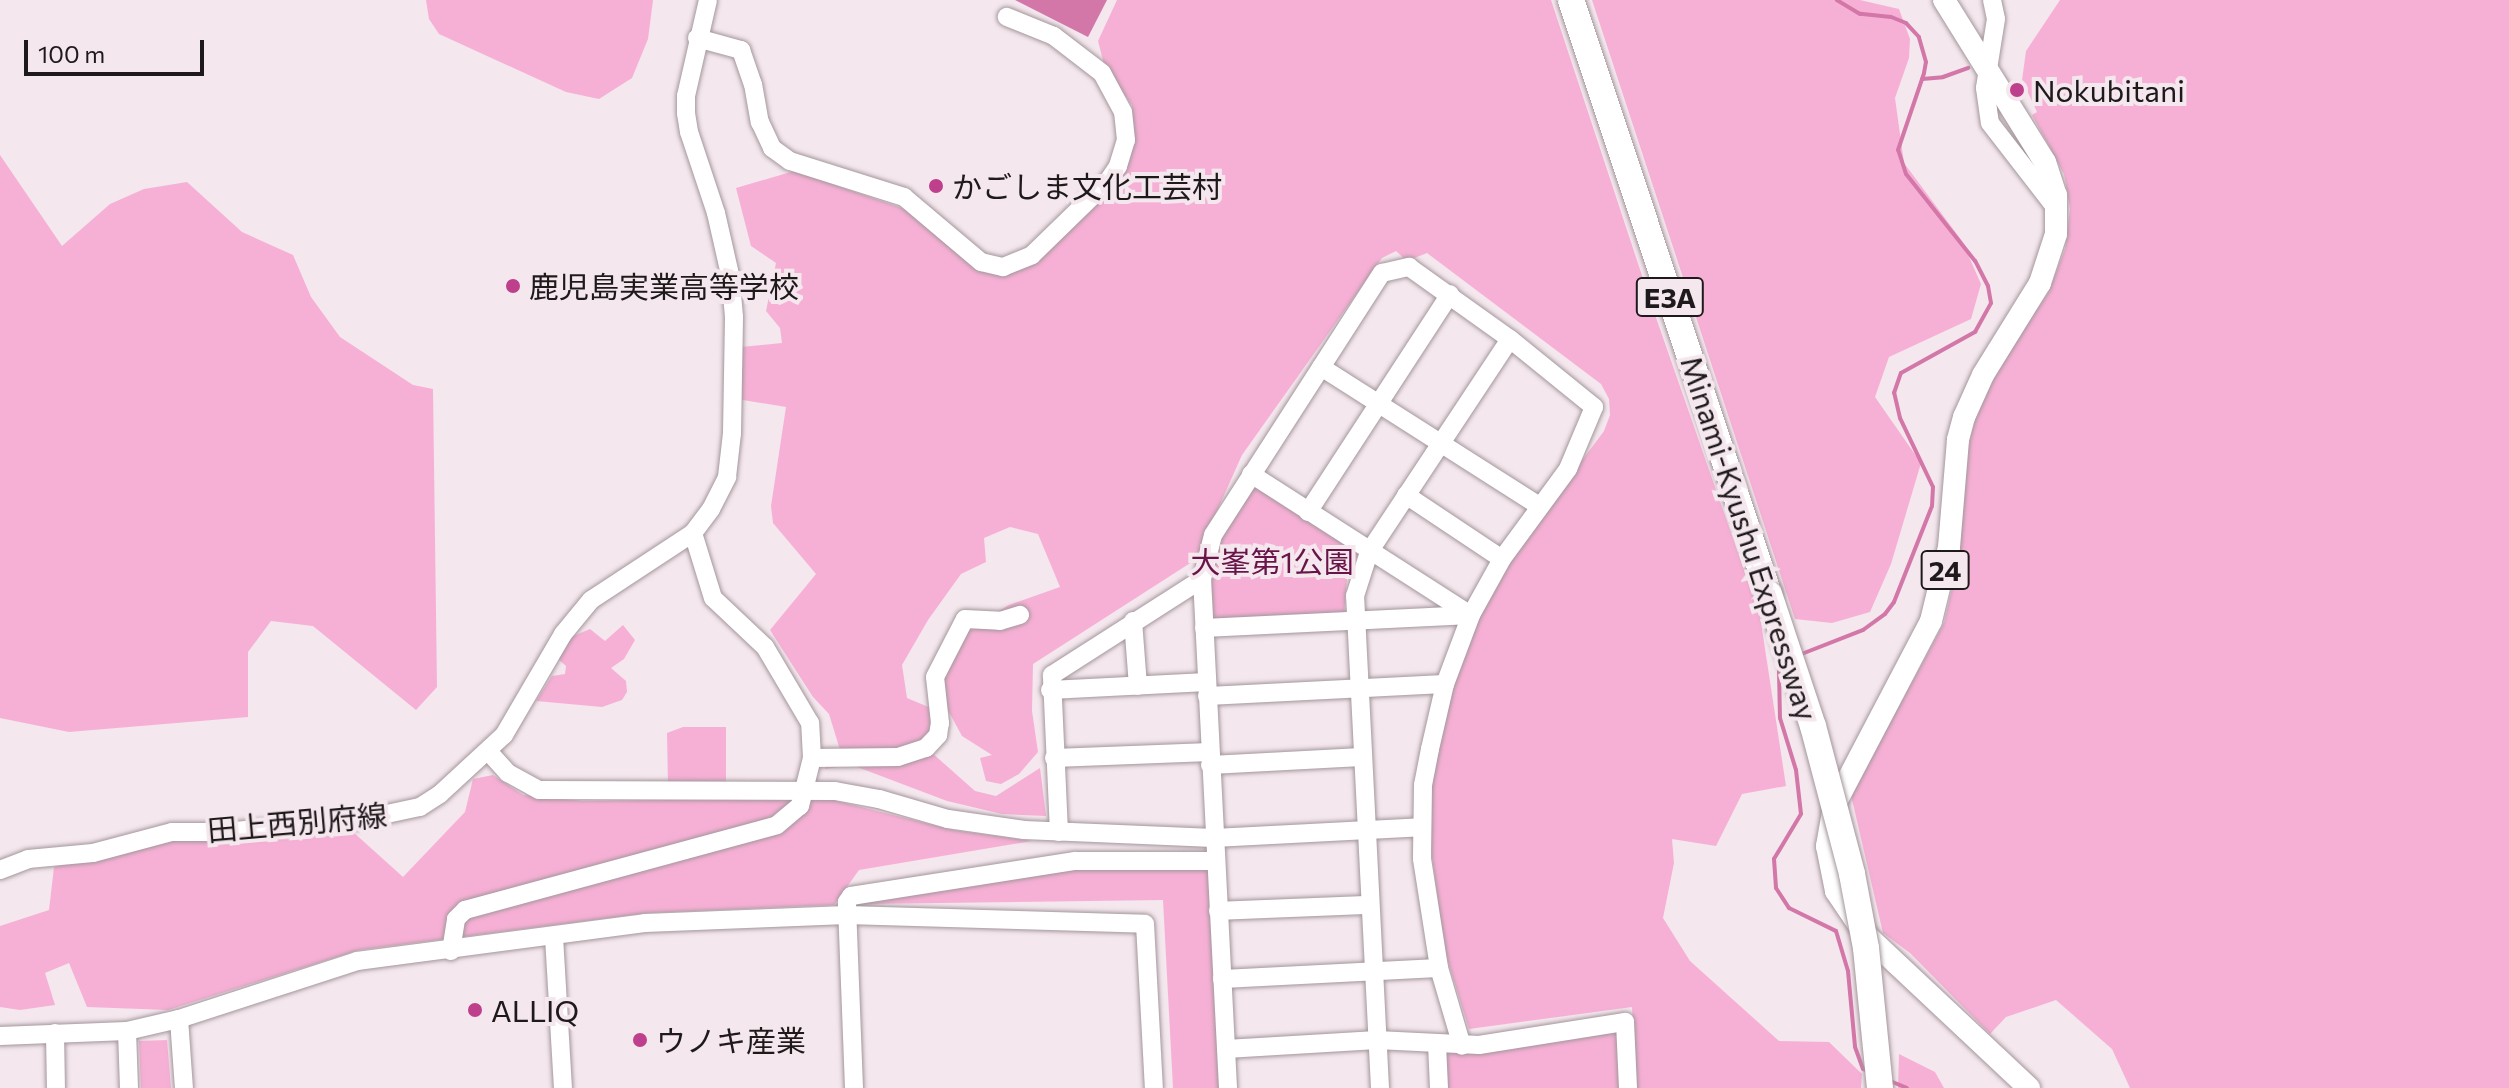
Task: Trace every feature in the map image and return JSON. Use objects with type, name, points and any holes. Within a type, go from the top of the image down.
[{"type":"highway","name":"Minami-Kyushu Expressway","points":[[1571,0],[1813,726],[1852,874],[1866,948],[1880,1088]]},
{"type":"main road","name":"24","points":[[1944,0],[2045,162],[2058,211],[2051,260],[1983,375],[1964,417],[1958,440],[1949,547],[1931,621],[1834,806],[1827,846],[1836,891],[1865,934],[2029,1088]]},
{"type":"street","name":"田上西別府線","points":[[0,870],[28,859],[93,853],[172,832],[222,832],[406,812],[440,794],[488,751],[525,703],[578,614],[614,582],[676,547],[693,533],[721,493],[731,456],[734,317],[722,235],[689,132],[686,96],[708,0]]},
{"type":"street","points":[[1987,66],[1996,19],[1992,0]]},
{"type":"street","points":[[697,38],[741,50],[753,84],[760,122],[772,148],[790,161],[904,197],[981,262],[1003,267],[1032,255],[1108,181],[1118,166],[1126,140],[1123,112],[1102,73],[1054,36],[1007,17]]},
{"type":"street","points":[[1228,1088],[1202,579],[1213,535],[1382,273],[1409,267],[1510,339],[1594,407],[1568,469],[1502,559],[1471,615],[1445,684],[1423,785],[1421,827],[1429,920],[1439,968],[1462,1046]]},
{"type":"street","points":[[1308,512],[1450,294]]},
{"type":"street","points":[[1380,1088],[1354,619],[1359,573],[1369,552],[1510,339]]},
{"type":"street","points":[[1321,367],[1539,506]]},
{"type":"street","points":[[1251,474],[1471,615]]},
{"type":"street","points":[[1406,495],[1502,559]]},
{"type":"street","points":[[451,951],[456,919],[465,910],[777,825],[800,806],[812,758],[810,723],[765,647],[713,598],[693,533]]},
{"type":"street","points":[[1059,832],[1050,690],[1052,675],[1202,579]]},
{"type":"street","points":[[812,758],[898,757],[926,748],[938,735],[940,723],[935,677],[965,619],[1000,621],[1020,615]]},
{"type":"street","points":[[1204,628],[1471,615]]},
{"type":"street","points":[[1133,621],[1138,686]]},
{"type":"street","points":[[1050,690],[1138,686],[1358,688],[1445,684]]},
{"type":"street","points":[[488,751],[508,773],[539,790],[806,789],[856,794],[990,827],[1214,838],[1421,827]]},
{"type":"street","points":[[1054,758],[1362,757]]},
{"type":"street","points":[[854,1088],[847,915],[851,896],[1075,861],[1215,861]]},
{"type":"street","points":[[1218,911],[1369,905]]},
{"type":"street","points":[[0,1036],[127,1031],[179,1019],[357,961],[645,923],[847,915],[1145,924],[1154,1088]]},
{"type":"street","points":[[554,937],[563,1088]]},
{"type":"street","points":[[1222,979],[1439,968]]},
{"type":"street","points":[[179,1019],[184,1088]]},
{"type":"street","points":[[1226,1049],[1377,1040],[1462,1046],[1625,1022],[1628,1088]]},
{"type":"street","points":[[127,1031],[129,1088]]},
{"type":"street","points":[[55,1033],[56,1088]]},
{"type":"street","points":[[1437,1044],[1439,1088]]},
{"type":"green space","points":[[426,0],[653,0],[648,39],[632,78],[599,99],[566,92],[439,34],[429,19]]},
{"type":"green space","points":[[1117,0],[1551,0],[1653,309],[1760,616],[1786,786],[1742,794],[1716,846],[1672,839],[1674,863],[1663,918],[1690,961],[1779,1041],[1829,1042],[1862,1074],[1861,1088],[1637,1088],[1632,1007],[1469,1029],[1445,952],[1428,827],[1431,778],[1448,700],[1476,619],[1513,553],[1604,431],[1610,415],[1609,399],[1601,384],[1427,253],[1407,261],[1396,251],[1382,258],[1242,455],[1195,560],[1033,664],[1032,711],[1038,752],[1019,774],[1001,784],[986,781],[980,758],[992,755],[962,736],[944,703],[937,674],[959,641],[978,623],[1009,605],[1060,587],[1038,534],[1010,527],[984,538],[986,562],[961,574],[928,620],[902,665],[907,698],[938,711],[931,752],[975,791],[996,796],[1040,768],[1046,816],[1002,814],[947,801],[852,765],[825,769],[826,761],[841,753],[829,714],[813,697],[770,630],[816,574],[773,523],[771,506],[786,407],[737,399],[741,347],[782,343],[780,328],[766,311],[776,263],[751,246],[736,188],[794,171],[916,213],[1004,271],[1133,146],[1132,105],[1105,68],[1098,41]]},
{"type":"green space","points":[[1592,0],[1860,0],[1899,9],[1910,39],[1909,58],[1895,98],[1904,163],[1962,241],[1981,284],[1971,319],[1889,357],[1875,397],[1921,463],[1891,564],[1870,612],[1832,623],[1795,619]]},
{"type":"green space","points":[[2060,0],[2509,0],[2509,1088],[2130,1088],[2112,1049],[2056,1000],[2006,1017],[1990,1034],[1910,953],[1883,933],[1851,795],[1944,623],[1959,559],[1965,458],[1979,405],[2008,352],[2048,293],[2065,249],[2070,209],[2064,174],[2032,115],[2037,112],[2022,80],[2026,51]]},
{"type":"green space","points":[[0,155],[62,246],[110,204],[144,189],[187,182],[242,232],[293,255],[311,297],[340,337],[413,385],[433,389],[437,687],[416,710],[313,626],[271,621],[248,652],[248,717],[69,732],[0,718]]},
{"type":"green space","name":"大峯第1公園","points":[[1258,484],[1360,551],[1347,579],[1344,614],[1214,621],[1208,618],[1207,580],[1215,547],[1251,485]]},
{"type":"green space","points":[[623,625],[635,640],[624,659],[611,668],[626,681],[627,692],[622,700],[602,707],[536,701],[552,676],[565,674],[566,666],[558,659],[571,637],[590,629],[605,641]]},
{"type":"green space","points":[[683,727],[726,727],[726,782],[668,784],[667,733]]},
{"type":"green space","points":[[493,775],[523,795],[583,801],[825,798],[953,830],[1032,841],[859,870],[834,905],[648,913],[359,950],[168,1010],[87,1007],[69,963],[45,973],[55,1005],[20,1010],[0,1007],[0,926],[49,910],[54,867],[167,840],[242,841],[352,831],[403,877],[465,812],[473,779]]},
{"type":"green space","points":[[1088,865],[1208,867],[1211,871],[1222,1088],[1173,1088],[1163,900],[859,904]]},
{"type":"green space","points":[[1615,1029],[1620,1033],[1624,1088],[1445,1088],[1443,1053],[1447,1050]]},
{"type":"green space","points":[[167,1040],[171,1088],[141,1088],[139,1041]]},
{"type":"green space","points":[[1899,1054],[1935,1072],[1944,1088],[1898,1088]]},
{"type":"shaded area","points":[[1015,0],[1107,0],[1088,37]]},
{"type":"waterway","points":[[1799,655],[1863,630],[1885,614],[1894,602],[1932,506],[1933,487],[1900,418],[1894,393],[1901,373],[1975,332],[1991,303],[1988,286],[1975,261],[1906,174],[1898,150],[1924,73],[1926,62],[1919,37],[1906,23],[1891,17],[1860,14],[1837,0]]},
{"type":"waterway","points":[[1922,79],[1943,77],[1968,68]]},
{"type":"waterway","points":[[1782,668],[1779,671],[1780,718],[1796,770],[1801,814],[1774,859],[1776,888],[1789,908],[1836,931],[1848,971],[1855,1047],[1863,1069],[1868,1071]]},
{"type":"waterway","points":[[1890,1081],[1907,1088]]},
{"type":"place","name":"Nokubitani","points":[[2017,90]]},
{"type":"place","name":"かごしま文化工芸村","points":[[936,186]]},
{"type":"place","name":"鹿児島実業高等学校","points":[[513,286]]},
{"type":"place","name":"ALLIQ","points":[[475,1010]]},
{"type":"place","name":"ウノキ産業","points":[[640,1040]]}]
